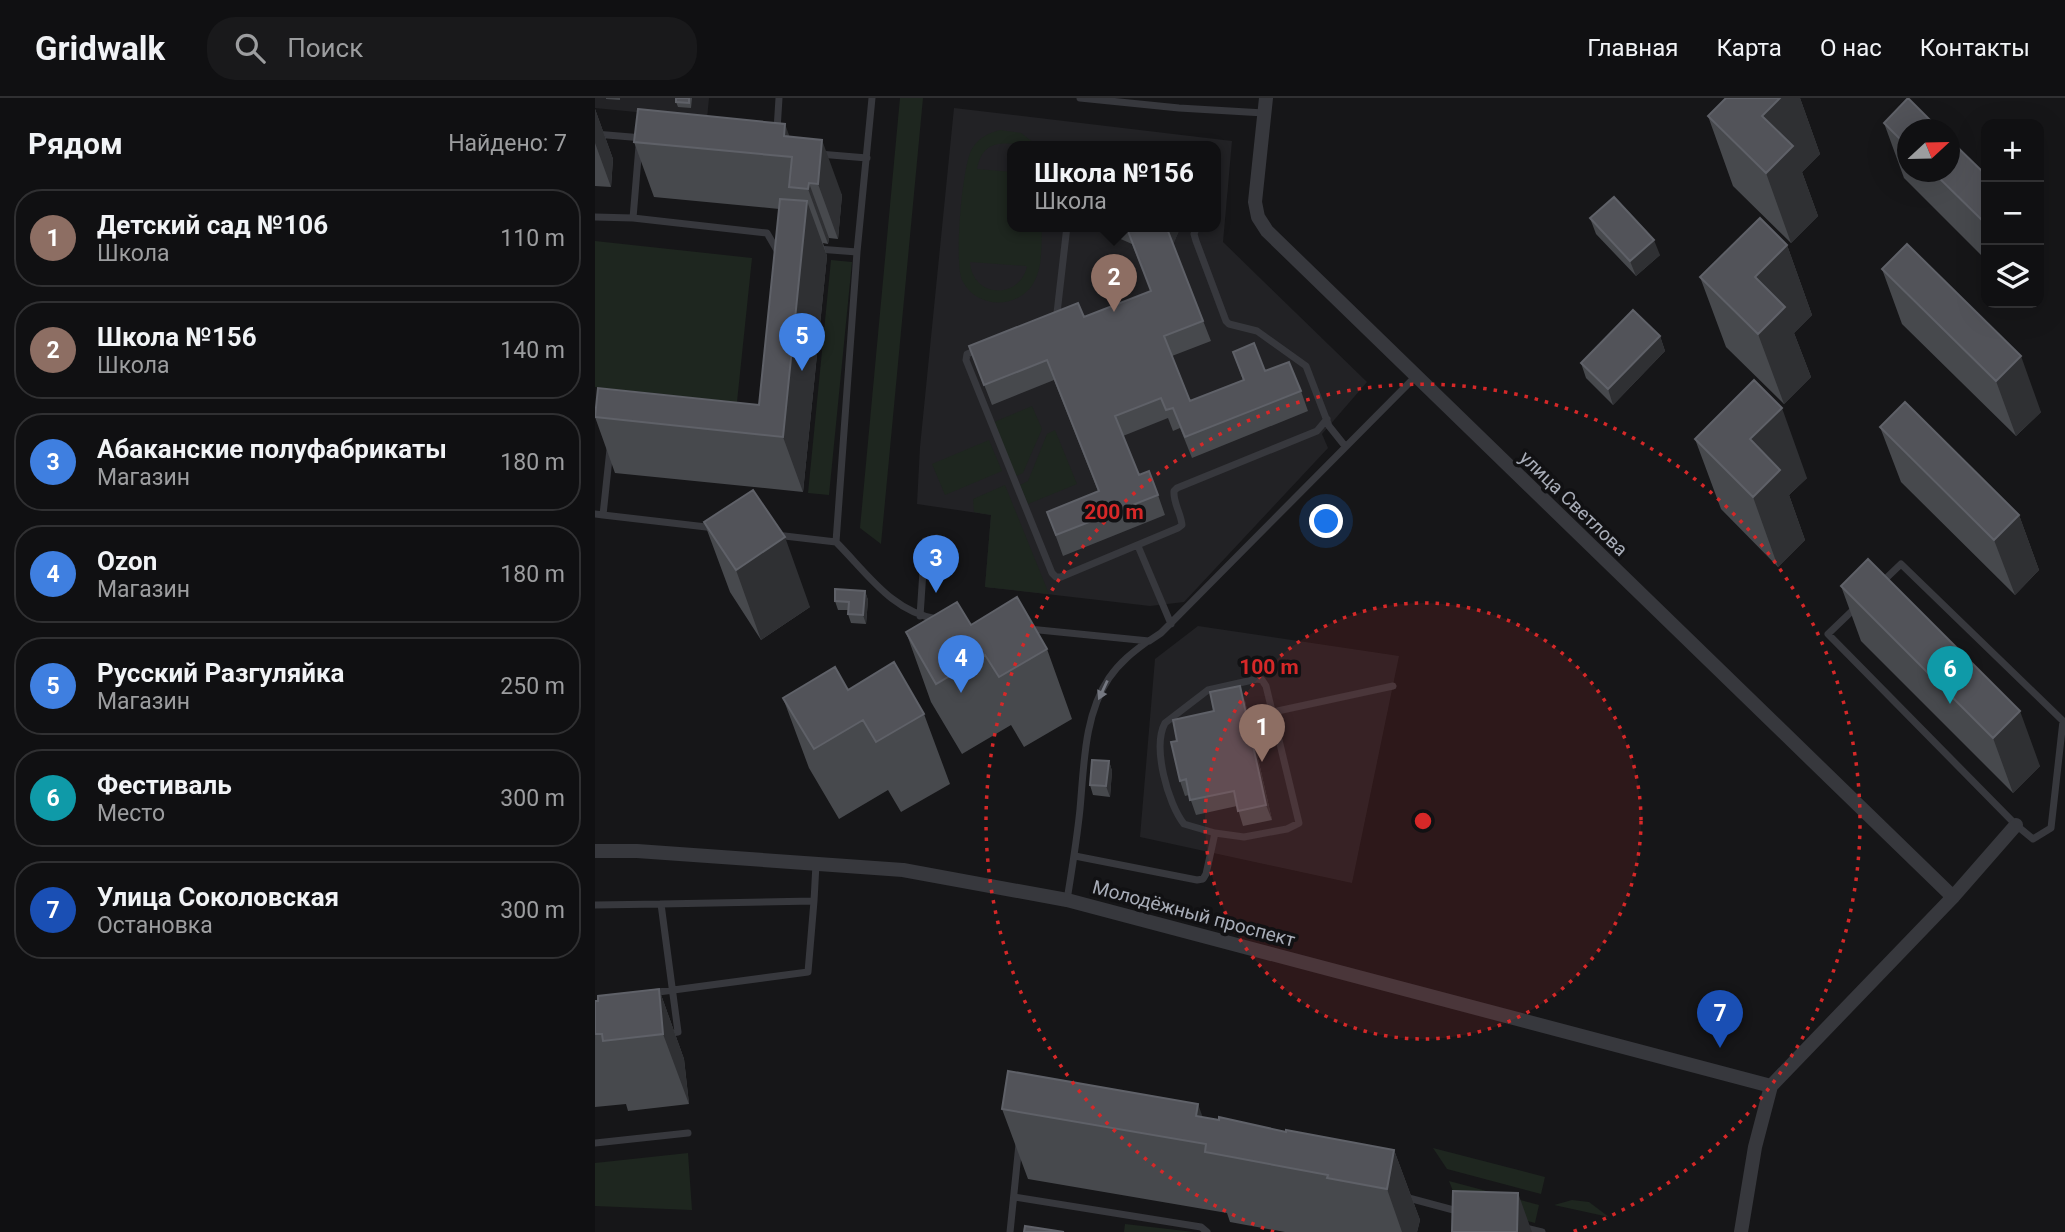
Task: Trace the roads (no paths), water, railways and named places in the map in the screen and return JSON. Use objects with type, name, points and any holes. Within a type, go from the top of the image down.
[{"type":"street","name":"улица Светлова","points":[[1266,106],[1255,202],[1258,217],[1267,231],[1953,897]]},
{"type":"street","points":[[1741,1232],[1755,1147],[1771,1086],[1953,897],[2016,825]]},
{"type":"street","name":"Молодёжный проспект","points":[[595,851],[637,851],[903,870],[1067,900],[1771,1086]]},
{"type":"lane","points":[[776,138],[779,98]]},
{"type":"lane","points":[[836,542],[857,252],[872,98]]},
{"type":"lane","points":[[1080,98],[1179,108],[1266,106]]},
{"type":"lane","points":[[1179,98],[1179,108]]},
{"type":"lane","points":[[595,134],[652,139]]},
{"type":"lane","points":[[633,218],[639,138]]},
{"type":"lane","points":[[815,154],[867,158]]},
{"type":"lane","points":[[595,217],[633,218],[767,233],[778,252],[777,264]]},
{"type":"lane","points":[[1051,320],[1057,313],[1065,232]]},
{"type":"lane","points":[[1194,232],[1195,241],[1226,321],[1257,331],[1306,366],[1329,426],[1345,446]]},
{"type":"lane","points":[[776,246],[789,247]]},
{"type":"lane","points":[[803,248],[857,252]]},
{"type":"lane","points":[[991,344],[967,354],[965,360],[1052,573],[1056,577],[1138,546],[1182,525],[1173,497],[1177,488],[1317,431],[1327,419]]},
{"type":"lane","points":[[1067,900],[1075,856],[1087,745],[1095,709],[1114,671],[1126,657],[1171,624],[1416,376]]},
{"type":"lane","points":[[612,437],[599,514],[717,528]]},
{"type":"lane","points":[[770,534],[836,542],[887,597],[920,616],[948,620]]},
{"type":"lane","points":[[920,616],[925,541],[937,538]]},
{"type":"lane","points":[[1138,546],[1171,624]]},
{"type":"lane","points":[[1902,564],[2064,719],[2051,828],[2033,839],[2016,825],[1828,634],[1902,564]]},
{"type":"lane","points":[[1015,628],[1149,640]]},
{"type":"lane","points":[[1262,680],[1273,712],[1299,823],[1287,829],[1244,837],[1215,833],[1184,824],[1169,797],[1161,755],[1163,726],[1208,690],[1262,680]]},
{"type":"lane","points":[[1273,712],[1393,687]]},
{"type":"lane","points":[[1075,856],[1197,880],[1203,879],[1206,874],[1215,833]]},
{"type":"lane","points":[[647,994],[808,972],[816,863]]},
{"type":"lane","points":[[595,905],[814,901]]},
{"type":"lane","points":[[651,1035],[678,1032],[661,904]]},
{"type":"lane","points":[[595,1143],[688,1133]]},
{"type":"lane","points":[[1010,1232],[1020,1134]]},
{"type":"lane","points":[[1396,1195],[1467,1213],[1467,1223]]},
{"type":"lane","points":[[1014,1197],[1201,1227],[1207,1232]]},
{"type":"lane","points":[[1515,1225],[1542,1232]]},
{"type":"place","name":"Школа №156","points":[[1114,312]]},
{"type":"place","name":"Русский Разгуляйка","points":[[802,371]]},
{"type":"place","name":"Абаканские полуфабрикаты","points":[[936,593]]},
{"type":"place","name":"Ozon","points":[[961,693]]},
{"type":"place","name":"Фестиваль","points":[[1950,704]]},
{"type":"place","name":"Детский сад №106","points":[[1262,762]]},
{"type":"place","name":"Улица Соколовская","points":[[1720,1048]]}]
